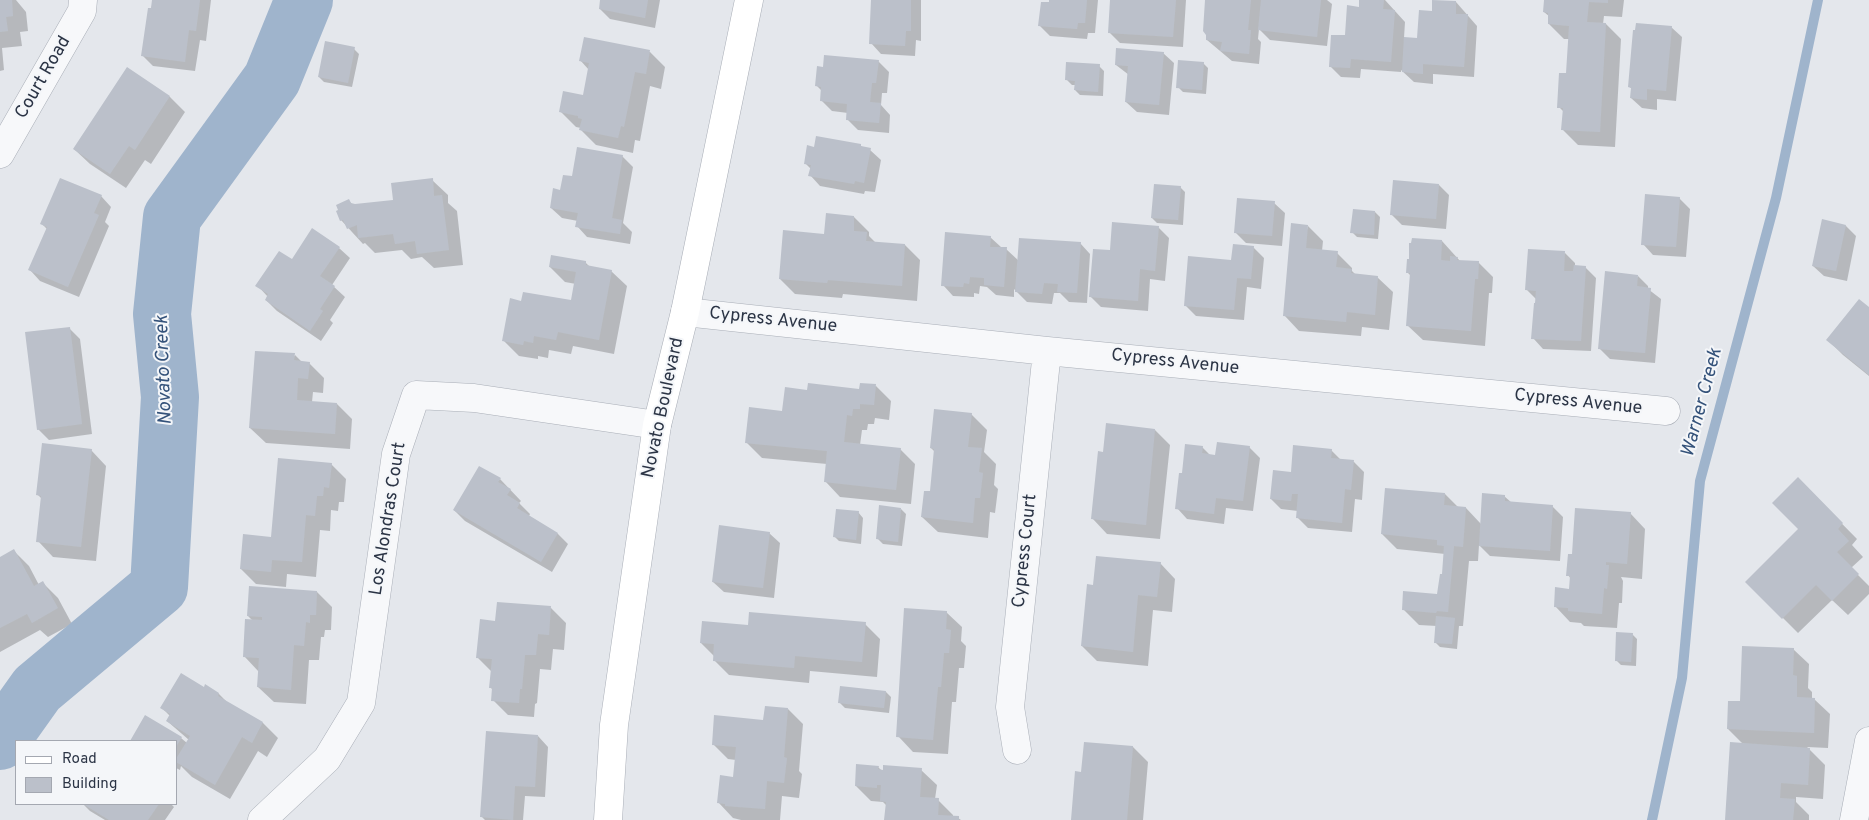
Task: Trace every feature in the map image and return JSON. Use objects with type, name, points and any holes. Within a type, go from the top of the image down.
[{"type":"main road","name":"Novato Boulevard","points":[[608,820],[614,725],[657,425],[685,312],[749,0]]},
{"type":"street","name":"Court Road","points":[[0,154],[82,11],[83,0]]},
{"type":"street","name":"Cypress Avenue","points":[[685,312],[1047,351],[1666,411]]},
{"type":"street","name":"Cypress Court","points":[[1017,750],[1010,707],[1047,351]]},
{"type":"street","name":"Los Alondras Court","points":[[262,820],[327,759],[361,703],[396,454],[416,395],[474,398],[657,425]]},
{"type":"street","points":[[1854,820],[1869,741]]},
{"type":"building","points":[[0,0],[12,0],[13,16],[6,17],[8,31],[0,32]]},
{"type":"building","points":[[152,0],[200,0],[196,31],[189,30],[185,62],[141,56],[148,8],[151,8]]},
{"type":"building","points":[[600,0],[648,0],[645,18],[599,9]]},
{"type":"building","points":[[871,0],[911,0],[911,31],[906,31],[905,46],[869,44]]},
{"type":"building","points":[[1049,0],[1087,0],[1085,23],[1078,23],[1077,29],[1038,26],[1041,2],[1049,2]]},
{"type":"building","points":[[1110,0],[1176,0],[1173,37],[1108,33]]},
{"type":"building","points":[[1205,0],[1251,0],[1248,30],[1251,30],[1249,54],[1220,51],[1222,42],[1206,40],[1206,35],[1203,31]]},
{"type":"building","points":[[1261,0],[1321,0],[1317,37],[1258,30]]},
{"type":"building","points":[[1359,0],[1384,0],[1383,9],[1395,10],[1391,62],[1351,59],[1350,68],[1329,67],[1331,35],[1345,35],[1347,5],[1359,7]]},
{"type":"building","points":[[1432,0],[1456,1],[1456,14],[1468,14],[1464,67],[1423,64],[1423,74],[1402,72],[1404,37],[1417,38],[1419,10],[1432,11]]},
{"type":"building","points":[[1544,0],[1608,0],[1608,3],[1589,2],[1587,22],[1606,23],[1600,132],[1561,130],[1563,108],[1557,108],[1559,73],[1566,73],[1569,26],[1548,24],[1548,13],[1543,12]]},
{"type":"building","points":[[1636,23],[1672,26],[1666,91],[1647,89],[1647,100],[1630,98],[1631,88],[1628,87],[1633,30],[1635,30]]},
{"type":"building","points":[[584,37],[650,50],[646,74],[635,72],[624,127],[621,126],[618,138],[579,130],[582,119],[578,118],[578,116],[559,112],[563,91],[583,95],[589,63],[579,61]]},
{"type":"building","points":[[325,41],[355,47],[348,83],[318,77]]},
{"type":"building","points":[[1116,48],[1164,52],[1159,105],[1125,102],[1128,66],[1115,65]]},
{"type":"building","points":[[824,55],[879,60],[876,83],[872,83],[870,102],[881,103],[879,123],[846,120],[847,104],[820,101],[821,87],[815,86],[817,66],[823,67]]},
{"type":"building","points":[[1178,60],[1204,62],[1202,90],[1176,88]]},
{"type":"building","points":[[1066,62],[1100,64],[1098,92],[1074,90],[1075,81],[1065,80]]},
{"type":"building","points":[[127,67],[170,96],[135,150],[129,146],[110,174],[73,149]]},
{"type":"building","points":[[816,136],[861,144],[861,146],[871,148],[864,183],[855,181],[854,184],[808,176],[811,165],[804,164],[807,145],[814,147]]},
{"type":"building","points":[[577,147],[623,155],[612,218],[622,220],[620,234],[575,227],[578,213],[550,208],[553,188],[560,190],[563,175],[572,176]]},
{"type":"building","points":[[60,178],[102,195],[94,213],[99,215],[68,287],[28,270],[47,227],[40,224]]},
{"type":"building","points":[[433,178],[434,196],[442,195],[449,250],[417,254],[415,241],[395,244],[393,234],[358,238],[357,225],[347,229],[343,220],[340,221],[336,211],[338,210],[336,205],[349,199],[351,203],[355,204],[393,200],[391,183]]},
{"type":"building","points":[[1393,180],[1439,184],[1436,219],[1390,215]]},
{"type":"building","points":[[1154,184],[1181,186],[1178,220],[1151,218]]},
{"type":"building","points":[[1645,194],[1680,197],[1676,247],[1641,245]]},
{"type":"building","points":[[1237,198],[1275,201],[1272,236],[1234,233]]},
{"type":"building","points":[[1353,209],[1375,211],[1374,235],[1350,233]]},
{"type":"building","points":[[826,213],[854,216],[854,231],[867,232],[866,241],[905,244],[902,286],[828,280],[827,283],[779,279],[783,230],[824,234]]},
{"type":"building","points":[[1822,219],[1846,225],[1836,271],[1812,266]]},
{"type":"building","points":[[1112,222],[1159,226],[1155,271],[1140,269],[1138,301],[1089,297],[1093,249],[1110,250]]},
{"type":"building","points":[[1291,223],[1308,225],[1306,248],[1338,251],[1336,267],[1352,269],[1351,273],[1378,276],[1375,315],[1347,312],[1346,322],[1283,316]]},
{"type":"building","points":[[312,228],[340,247],[320,276],[335,286],[320,309],[323,311],[310,331],[265,300],[268,294],[255,286],[279,251],[292,259]]},
{"type":"building","points":[[945,232],[991,236],[990,247],[1007,247],[1004,287],[984,285],[984,278],[970,277],[969,284],[964,283],[963,287],[941,286]]},
{"type":"building","points":[[1019,238],[1081,242],[1077,293],[1057,292],[1058,284],[1044,283],[1042,294],[1015,292]]},
{"type":"building","points":[[1412,238],[1442,240],[1441,260],[1450,261],[1450,256],[1458,257],[1457,260],[1479,261],[1478,279],[1475,279],[1471,331],[1406,326],[1410,273],[1406,273],[1407,259],[1409,259],[1409,243],[1411,243]]},
{"type":"building","points":[[1233,244],[1254,246],[1251,279],[1237,278],[1234,310],[1184,306],[1188,256],[1231,260]]},
{"type":"building","points":[[1528,249],[1565,251],[1564,271],[1573,271],[1574,265],[1586,266],[1581,341],[1531,339],[1536,291],[1525,290]]},
{"type":"building","points":[[551,255],[586,261],[586,265],[612,270],[599,340],[558,332],[556,340],[534,336],[533,343],[524,341],[523,345],[502,341],[510,298],[521,301],[523,292],[571,300],[576,272],[549,267]]},
{"type":"building","points":[[1605,271],[1638,275],[1637,286],[1651,288],[1645,353],[1598,349]]},
{"type":"building","points":[[1859,299],[1869,307],[1869,375],[1826,340]]},
{"type":"building","points":[[70,327],[82,424],[37,430],[25,332]]},
{"type":"building","points":[[255,351],[295,353],[294,360],[310,362],[308,379],[298,378],[297,400],[337,403],[335,434],[249,428]]},
{"type":"building","points":[[808,383],[859,389],[860,383],[876,384],[874,405],[860,404],[860,409],[853,409],[852,416],[847,415],[844,442],[901,448],[896,490],[824,482],[827,451],[745,443],[749,407],[782,411],[785,387],[807,390]]},
{"type":"building","points":[[934,409],[972,413],[968,447],[982,448],[979,472],[983,473],[980,498],[975,498],[973,523],[921,517],[924,491],[930,491],[934,449],[930,448]]},
{"type":"building","points":[[1106,423],[1155,429],[1146,525],[1091,519],[1098,451],[1103,452]]},
{"type":"building","points":[[1217,442],[1250,446],[1243,501],[1216,498],[1214,514],[1175,509],[1179,473],[1182,473],[1185,444],[1203,446],[1202,453],[1215,455]]},
{"type":"building","points":[[42,443],[92,449],[81,547],[36,542],[41,496],[36,495]]},
{"type":"building","points":[[1293,445],[1332,449],[1331,458],[1354,460],[1351,490],[1345,489],[1342,523],[1296,518],[1298,494],[1292,494],[1291,501],[1270,499],[1273,470],[1291,472]]},
{"type":"building","points":[[278,458],[332,463],[329,488],[324,487],[323,496],[317,496],[315,516],[306,515],[302,562],[272,560],[271,572],[240,569],[243,534],[271,537]]},
{"type":"building","points":[[479,466],[501,478],[498,482],[511,489],[507,495],[520,503],[517,508],[558,533],[541,562],[453,510]]},
{"type":"building","points":[[1798,477],[1843,523],[1838,529],[1849,541],[1837,552],[1859,574],[1832,601],[1816,585],[1782,619],[1745,582],[1798,529],[1772,503]]},
{"type":"building","points":[[1385,488],[1445,493],[1444,505],[1466,507],[1463,547],[1454,546],[1448,612],[1437,611],[1436,613],[1402,610],[1403,591],[1437,594],[1440,574],[1442,574],[1444,546],[1437,545],[1437,540],[1381,534]]},
{"type":"building","points":[[1482,493],[1505,495],[1505,501],[1553,505],[1550,551],[1479,546]]},
{"type":"building","points":[[879,505],[901,508],[898,542],[876,539]]},
{"type":"building","points":[[1575,508],[1631,512],[1627,564],[1606,562],[1606,565],[1609,565],[1607,589],[1604,588],[1602,614],[1568,611],[1568,608],[1554,607],[1555,587],[1569,589],[1570,576],[1566,576],[1568,554],[1572,554]]},
{"type":"building","points":[[836,509],[859,511],[856,540],[833,537]]},
{"type":"building","points":[[719,525],[770,532],[763,588],[712,582]]},
{"type":"building","points":[[14,549],[34,586],[43,581],[58,608],[32,623],[27,614],[0,628],[0,557]]},
{"type":"building","points":[[1096,556],[1161,562],[1157,597],[1138,595],[1133,652],[1081,646],[1087,584],[1093,585]]},
{"type":"building","points":[[249,586],[317,591],[316,615],[310,615],[310,623],[306,622],[304,646],[294,645],[291,690],[257,687],[259,658],[243,657],[245,619],[262,620],[262,617],[247,616]]},
{"type":"building","points":[[497,602],[551,606],[549,635],[538,634],[536,655],[525,655],[519,703],[491,701],[492,688],[489,688],[492,659],[476,658],[480,619],[495,621]]},
{"type":"building","points":[[904,608],[947,611],[946,629],[951,630],[949,653],[944,653],[941,687],[938,687],[933,740],[896,737]]},
{"type":"building","points":[[749,612],[866,622],[862,662],[795,656],[794,668],[713,661],[714,644],[700,643],[702,621],[748,625]]},
{"type":"building","points":[[1436,616],[1455,618],[1452,644],[1434,643]]},
{"type":"building","points":[[1616,632],[1633,633],[1631,662],[1615,661]]},
{"type":"building","points":[[1742,646],[1794,648],[1793,675],[1797,676],[1797,697],[1815,698],[1814,733],[1727,729],[1728,701],[1740,701]]},
{"type":"building","points":[[181,673],[204,687],[205,684],[219,693],[218,696],[263,722],[252,743],[242,737],[215,785],[178,763],[178,756],[190,736],[166,721],[170,714],[160,708]]},
{"type":"building","points":[[840,686],[886,691],[884,708],[838,703]]},
{"type":"building","points":[[765,706],[788,708],[784,757],[787,758],[784,783],[767,781],[765,809],[725,806],[725,804],[717,803],[720,775],[733,777],[736,747],[712,745],[714,715],[763,720]]},
{"type":"building","points":[[145,715],[182,737],[178,744],[178,740],[131,740]]},
{"type":"building","points":[[486,731],[538,735],[535,787],[515,786],[513,820],[480,817]]},
{"type":"building","points":[[1084,742],[1133,746],[1127,820],[1071,820],[1075,771],[1081,772]]},
{"type":"building","points":[[1730,742],[1810,748],[1808,785],[1781,783],[1780,798],[1795,799],[1793,820],[1725,820]]},
{"type":"building","points":[[856,764],[879,766],[878,769],[883,770],[883,765],[922,768],[920,797],[939,798],[938,815],[959,816],[959,820],[884,820],[886,802],[880,801],[881,785],[877,785],[877,788],[855,786]]},
{"type":"building","points":[[85,805],[158,805],[148,820],[109,820]]},
{"type":"waterway","name":"Novato Creek","points":[[0,741],[37,689],[159,587],[170,397],[162,314],[172,217],[272,79],[304,0]]},
{"type":"waterway","name":"Warner Creek","points":[[1652,820],[1682,678],[1700,481],[1776,198],[1818,0]]}]
